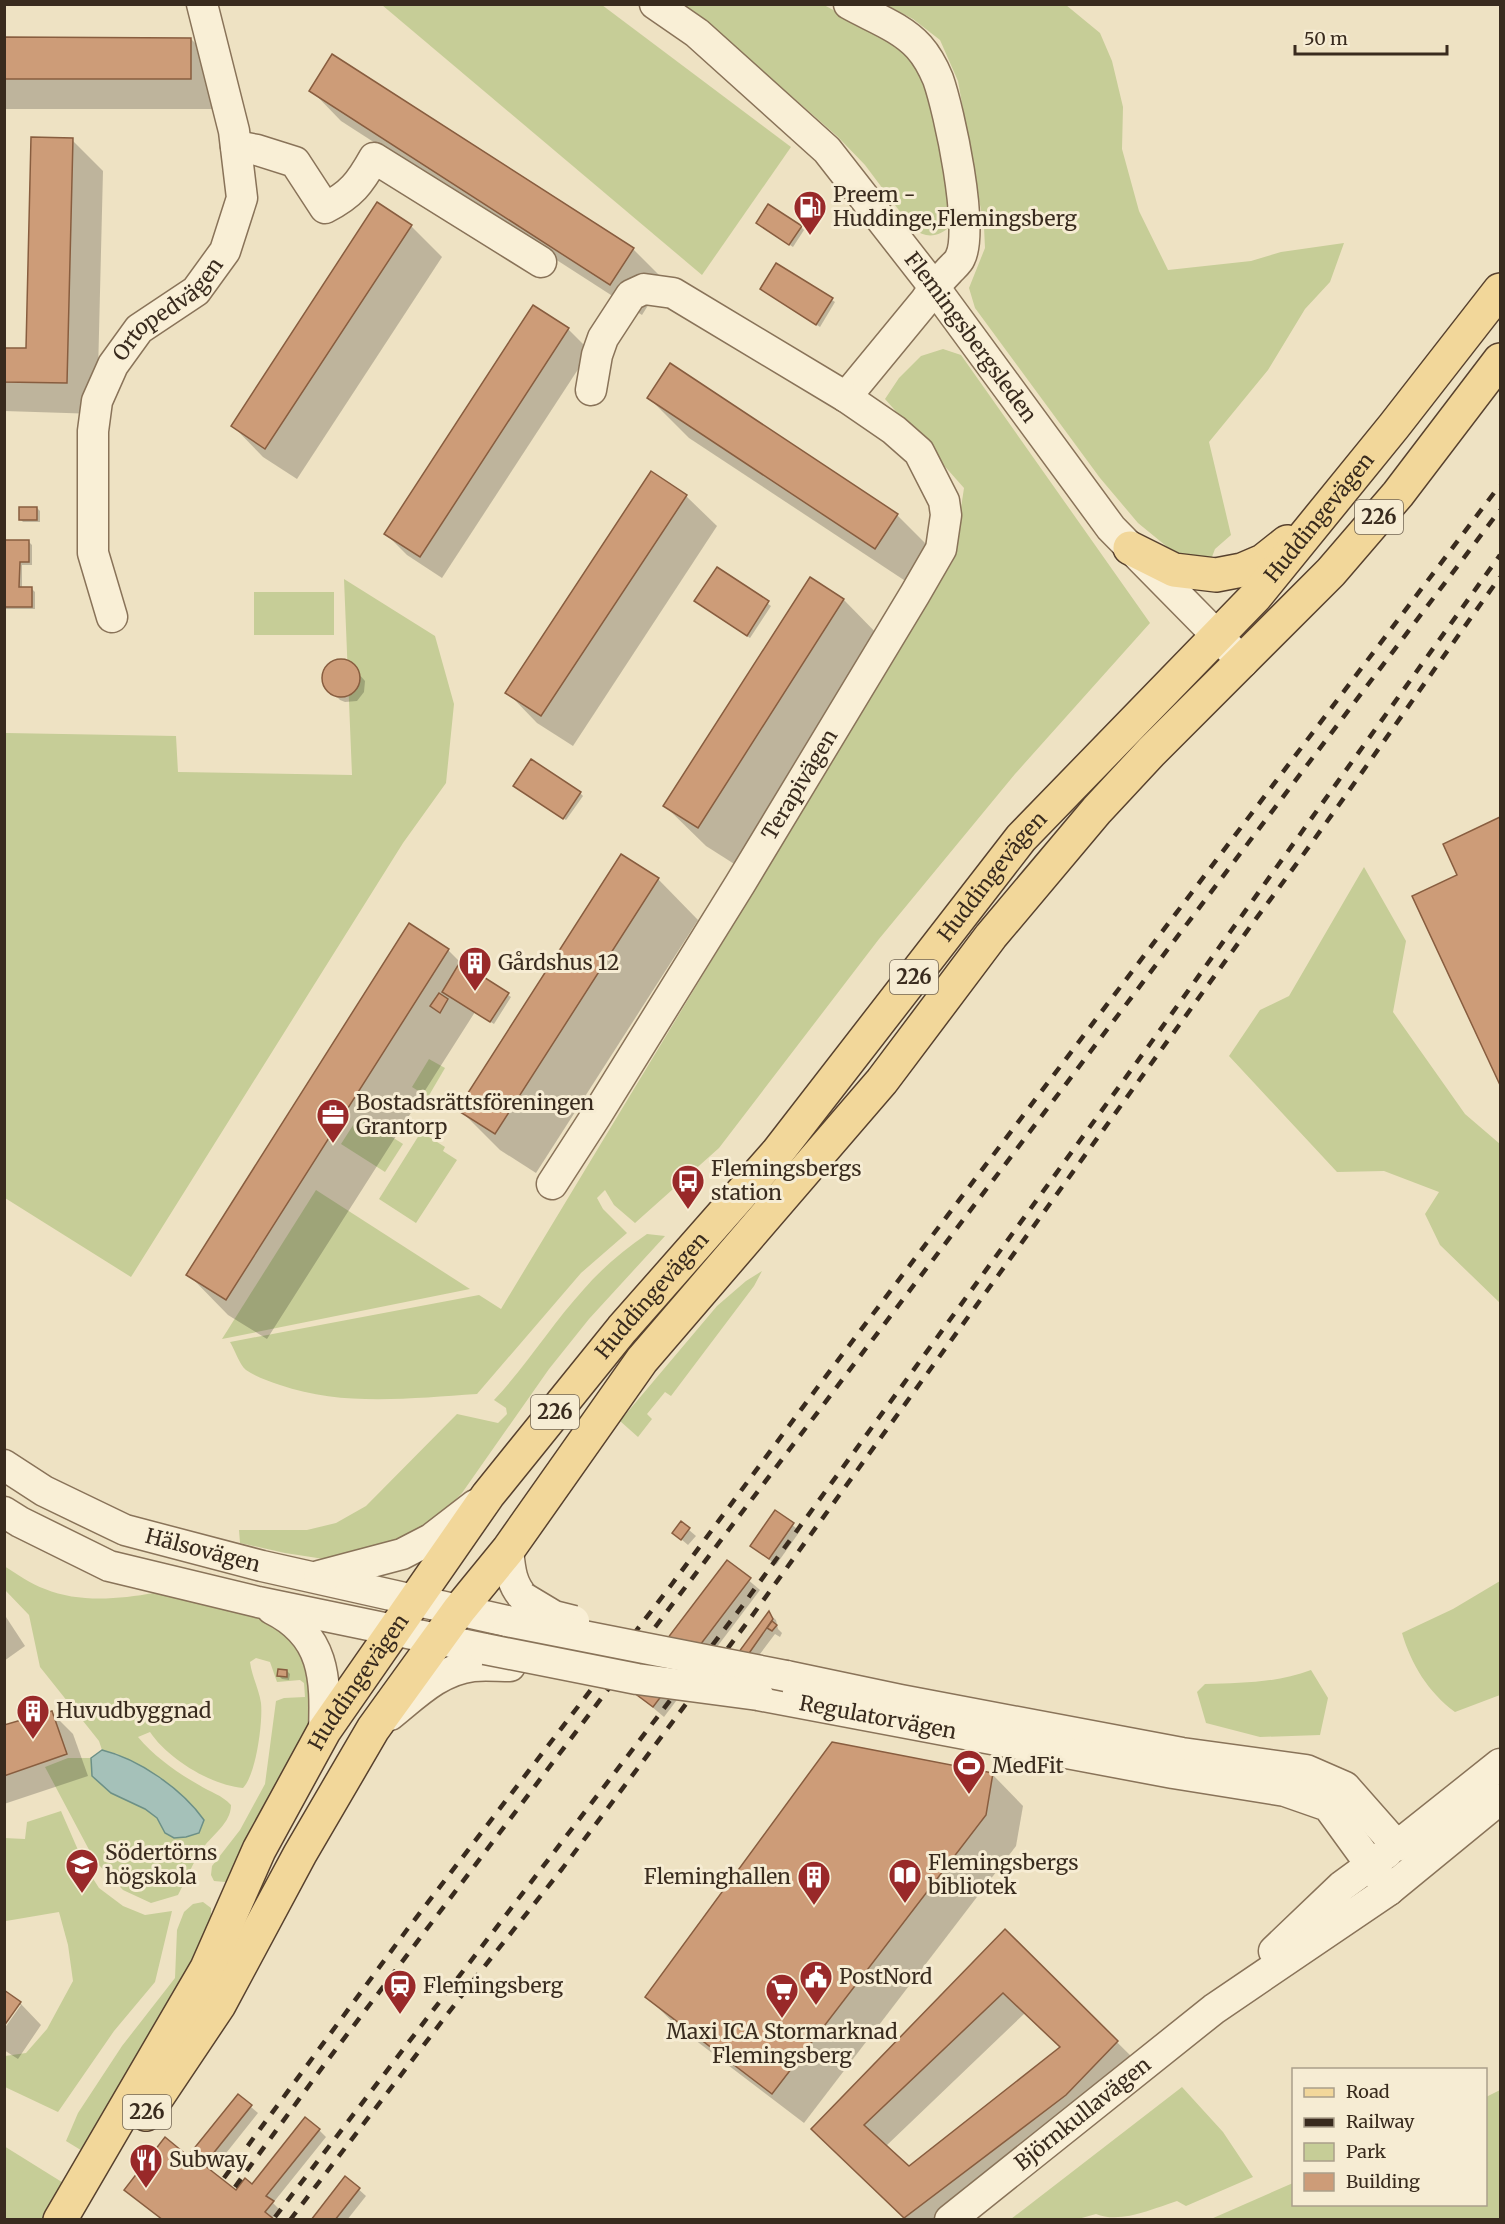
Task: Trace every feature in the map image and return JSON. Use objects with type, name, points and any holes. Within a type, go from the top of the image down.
[{"type":"main road","name":"Huddingevägen","points":[[60,2220],[207,1968],[259,1850],[324,1731],[488,1496],[621,1329],[777,1153],[1021,838],[1255,597],[1394,426],[1500,290]]},
{"type":"main road","name":"Huddingevägen","points":[[74,2220],[219,2005],[300,1854],[373,1729],[459,1610],[508,1550],[642,1360],[882,1081],[991,936],[1097,810],[1151,752],[1331,572],[1398,494],[1500,360]]},
{"type":"main road","points":[[1130,548],[1174,570],[1200,574],[1227,574],[1263,561],[1323,512]]},
{"type":"street","name":"Ortopedvägen","points":[[112,617],[93,553],[93,431],[97,402],[113,365],[139,328],[196,291],[225,251],[242,198],[236,146],[202,4]]},
{"type":"street","name":"Flemingsbergsleden","points":[[656,4],[697,33],[827,150],[934,287],[1111,528],[1243,662]]},
{"type":"street","points":[[846,397],[934,287],[961,258],[965,230],[965,203],[938,80],[926,55],[908,37],[849,4]]},
{"type":"street","points":[[236,146],[295,162],[325,208],[345,198],[365,176],[374,158],[541,262]]},
{"type":"street","name":"Terapivägen","points":[[552,1184],[740,884],[941,549],[946,515],[944,501],[919,452],[894,430],[846,397],[673,293],[644,289],[631,295],[603,338],[591,390]]},
{"type":"street","name":"Hälsovägen","points":[[4,1465],[44,1491],[125,1530],[314,1578],[414,1600]]},
{"type":"street","points":[[314,1578],[402,1554],[431,1539],[488,1496]]},
{"type":"street","name":"Hälsovägen","points":[[4,1512],[110,1566],[258,1602],[394,1630]]},
{"type":"street","points":[[414,1600],[459,1610],[515,1610],[516,1590],[511,1577],[508,1550]]},
{"type":"street","points":[[258,1602],[286,1616],[299,1626],[312,1642],[324,1678],[324,1731]]},
{"type":"street","name":"Regulatorvägen","points":[[515,1610],[554,1616],[786,1676],[1178,1763],[1285,1791],[1328,1806],[1389,1890]]},
{"type":"street","name":"Regulatorvägen","points":[[394,1630],[438,1639],[480,1657],[567,1665],[637,1679],[758,1695],[1178,1763],[1306,1770],[1345,1787],[1415,1870]]},
{"type":"street","points":[[373,1729],[435,1679],[480,1657]]},
{"type":"street","points":[[1397,1846],[1500,1764]]},
{"type":"street","points":[[1389,1890],[1500,1799]]},
{"type":"street","name":"Björnkullavägen","points":[[1214,2009],[1342,1886],[1397,1846]]},
{"type":"street","name":"Björnkullavägen","points":[[950,2220],[1214,2009],[1389,1890]]},
{"type":"green space","points":[[382,5],[602,5],[791,147],[702,275]]},
{"type":"green space","points":[[682,5],[824,5],[896,44],[912,58],[927,84],[953,206],[952,225],[933,235],[923,234],[913,229],[865,165],[838,137],[731,43]]},
{"type":"green space","points":[[886,5],[1066,5],[1100,33],[1112,61],[1123,107],[1122,149],[1139,211],[1168,270],[1251,261],[1281,252],[1344,243],[1330,282],[1305,309],[1268,370],[1209,442],[1231,535],[1215,549],[1210,562],[1194,561],[1171,550],[1138,523],[1100,478],[975,308],[969,288],[985,248],[984,227],[958,81],[940,40],[913,19]]},
{"type":"green space","points":[[943,349],[961,355],[1150,623],[1015,774],[879,939],[719,1148],[635,1223],[614,1205],[605,1190],[597,1198],[603,1209],[627,1233],[581,1273],[477,1394],[403,1399],[353,1399],[304,1392],[258,1377],[246,1370],[230,1342],[479,1295],[501,1309],[953,561],[964,488],[885,399],[899,378],[921,356]]},
{"type":"green space","points":[[344,579],[435,636],[454,704],[446,783],[403,843],[131,1277],[5,1198],[5,736],[6,733],[176,736],[178,772],[352,775]]},
{"type":"green space","points":[[254,592],[334,592],[334,635],[254,635]]},
{"type":"green space","points":[[1364,867],[1406,941],[1393,1012],[1465,1114],[1500,1144],[1500,1303],[1440,1245],[1425,1214],[1439,1192],[1384,1171],[1337,1172],[1229,1056],[1260,1010],[1289,996]]},
{"type":"green space","points":[[429,1059],[445,1068],[428,1097],[412,1087]]},
{"type":"green space","points":[[359,1116],[403,1144],[385,1172],[341,1144]]},
{"type":"green space","points":[[421,1132],[445,1147],[443,1151],[457,1160],[416,1223],[379,1199]]},
{"type":"green space","points":[[316,1190],[470,1289],[222,1339]]},
{"type":"green space","points":[[647,1234],[665,1236],[589,1319],[549,1369],[462,1493],[440,1516],[418,1533],[359,1556],[324,1559],[240,1543],[239,1530],[307,1530],[336,1523],[366,1506],[457,1414],[498,1423],[507,1414],[506,1408],[494,1400],[591,1281]]},
{"type":"green space","points":[[762,1271],[754,1286],[671,1396],[665,1392],[647,1414],[652,1419],[638,1437],[620,1421],[717,1306],[746,1281]]},
{"type":"green space","points":[[4,1566],[40,1587],[71,1596],[127,1597],[154,1593],[155,1586],[265,1613],[310,1649],[318,1719],[234,1878],[225,1882],[214,1881],[211,1875],[212,1866],[240,1830],[265,1784],[276,1701],[284,1698],[305,1697],[304,1683],[300,1680],[277,1682],[270,1662],[256,1658],[250,1662],[261,1703],[261,1722],[252,1772],[243,1788],[218,1782],[191,1769],[168,1752],[150,1732],[138,1737],[151,1751],[174,1769],[231,1805],[228,1817],[199,1853],[178,1895],[151,1903],[123,1890],[95,1861],[45,1767],[68,1758],[91,1758],[92,1776],[111,1793],[145,1809],[157,1818],[165,1833],[174,1838],[118,1754],[102,1750],[99,1741],[40,1667],[29,1615],[5,1590]]},
{"type":"green space","points":[[1500,1581],[1500,1695],[1455,1712],[1437,1696],[1422,1677],[1410,1656],[1402,1633],[1453,1609]]},
{"type":"green space","points":[[1311,1670],[1328,1698],[1320,1735],[1260,1737],[1206,1723],[1197,1692],[1205,1684],[1272,1680]]},
{"type":"green space","points":[[61,1811],[85,1866],[99,1888],[123,1906],[145,1915],[172,1911],[155,1982],[114,2031],[58,2112],[5,2087],[5,2056],[26,2053],[47,2029],[73,1981],[68,1945],[59,1912],[5,1920],[4,1838],[25,1839],[27,1822]]},
{"type":"green space","points":[[203,1902],[211,1908],[211,1926],[148,2050],[84,2152],[66,2141],[78,2113],[122,2046],[175,1978],[177,1930],[184,1912],[193,1904]]},
{"type":"green space","points":[[1182,2087],[1223,2132],[1253,2177],[1186,2206],[1177,2201],[1136,2214],[1115,2217],[1096,2214],[1078,2219],[1011,2219]]},
{"type":"green space","points":[[1500,2090],[1500,2219],[1211,2219],[1292,2183],[1292,2206],[1487,2206],[1487,2096]]},
{"type":"green space","points":[[4,2146],[65,2184],[42,2219],[5,2219]]},
{"type":"water","points":[[102,1750],[145,1768],[184,1797],[204,1820],[199,1833],[174,1838],[165,1833],[157,1818],[145,1809],[111,1793],[92,1776],[91,1758]]},
{"type":"building","points":[[4,37],[191,38],[191,79],[4,79]]},
{"type":"building","points":[[332,54],[634,248],[610,285],[309,91]]},
{"type":"building","points":[[31,137],[73,138],[67,383],[4,382],[4,348],[26,348]]},
{"type":"building","points":[[377,202],[412,225],[265,449],[231,426]]},
{"type":"building","points":[[768,204],[802,226],[789,245],[756,223]]},
{"type":"building","points":[[776,263],[833,298],[816,325],[760,289]]},
{"type":"building","points":[[533,305],[569,328],[420,557],[384,534]]},
{"type":"building","points":[[670,363],[898,514],[875,549],[647,398]]},
{"type":"building","points":[[651,471],[687,495],[541,716],[505,693]]},
{"type":"building","points":[[19,507],[37,507],[37,520],[19,520]]},
{"type":"building","points":[[4,540],[29,540],[29,562],[20,562],[19,587],[32,587],[32,607],[4,607]]},
{"type":"building","points":[[717,567],[769,601],[747,636],[694,601]]},
{"type":"building","points":[[810,577],[844,599],[698,828],[663,806]]},
{"type":"building","points":[[341,659],[354,665],[360,678],[354,691],[341,697],[328,691],[322,678],[328,665]]},
{"type":"building","points":[[531,759],[581,792],[563,819],[513,786]]},
{"type":"building","points":[[1500,817],[1500,1085],[1412,896],[1457,875],[1443,844]]},
{"type":"building","points":[[621,854],[659,878],[495,1134],[457,1110]]},
{"type":"building","points":[[409,923],[449,949],[226,1300],[186,1275]]},
{"type":"building","name":"Gårdshus 12","points":[[460,962],[509,993],[490,1022],[442,992]]},
{"type":"building","points":[[439,993],[448,999],[440,1013],[430,1006]]},
{"type":"building","points":[[775,1510],[794,1523],[769,1559],[750,1546]]},
{"type":"building","points":[[681,1521],[690,1528],[681,1540],[672,1533]]},
{"type":"building","points":[[727,1560],[751,1578],[653,1707],[629,1689]]},
{"type":"building","points":[[769,1611],[773,1619],[738,1669],[730,1664]]},
{"type":"building","points":[[772,1621],[777,1625],[772,1631],[767,1628]]},
{"type":"building","points":[[278,1669],[287,1670],[287,1677],[277,1676]]},
{"type":"building","name":"Huvudbyggnad","points":[[52,1711],[67,1754],[4,1776],[4,1725]]},
{"type":"building","name":"Fleminghallen","points":[[832,1742],[993,1773],[986,1815],[772,2094],[645,1997]]},
{"type":"building","points":[[1005,1929],[1118,2041],[1066,2095],[904,2218],[811,2129]],"holes":[[[1003,1993],[1060,2047],[909,2166],[864,2125]]]},
{"type":"building","points":[[4,1990],[21,2002],[4,2026]]},
{"type":"building","points":[[238,2094],[252,2105],[204,2165],[236,2190],[245,2178],[252,2184],[305,2117],[320,2129],[266,2196],[274,2201],[265,2212],[275,2220],[163,2220],[124,2190],[165,2137],[188,2156]]},
{"type":"building","points":[[345,2176],[360,2188],[335,2220],[311,2220]]},
{"type":"railway","points":[[224,2178],[406,1931],[672,1584],[817,1388],[1500,485]]},
{"type":"railway","points":[[235,2187],[324,2065],[1500,510]]},
{"type":"railway","points":[[275,2217],[743,1605],[1150,1044],[1500,555]]},
{"type":"railway","points":[[290,2220],[472,1982],[562,1869],[749,1620],[1317,835],[1500,577]]},
{"type":"place","name":"Preem - Huddinge,Flemingsberg","points":[[810,236]]},
{"type":"place","name":"Gårdshus 12","points":[[475,992]]},
{"type":"place","name":"Bostadsrättsföreningen Grantorp","points":[[333,1144]]},
{"type":"place","name":"Flemingsbergs station","points":[[688,1210]]},
{"type":"place","name":"Huvudbyggnad","points":[[33,1740]]},
{"type":"place","name":"MedFit","points":[[969,1795]]},
{"type":"place","name":"Södertörns högskola","points":[[82,1894]]},
{"type":"place","name":"Flemingsbergs bibliotek","points":[[905,1904]]},
{"type":"place","name":"Fleminghallen","points":[[814,1906]]},
{"type":"place","name":"PostNord","points":[[816,2006]]},
{"type":"place","name":"Flemingsberg","points":[[400,2015]]},
{"type":"place","name":"Maxi ICA Stormarknad Flemingsberg","points":[[782,2019]]},
{"type":"place","name":"Subway","points":[[146,2189]]}]
